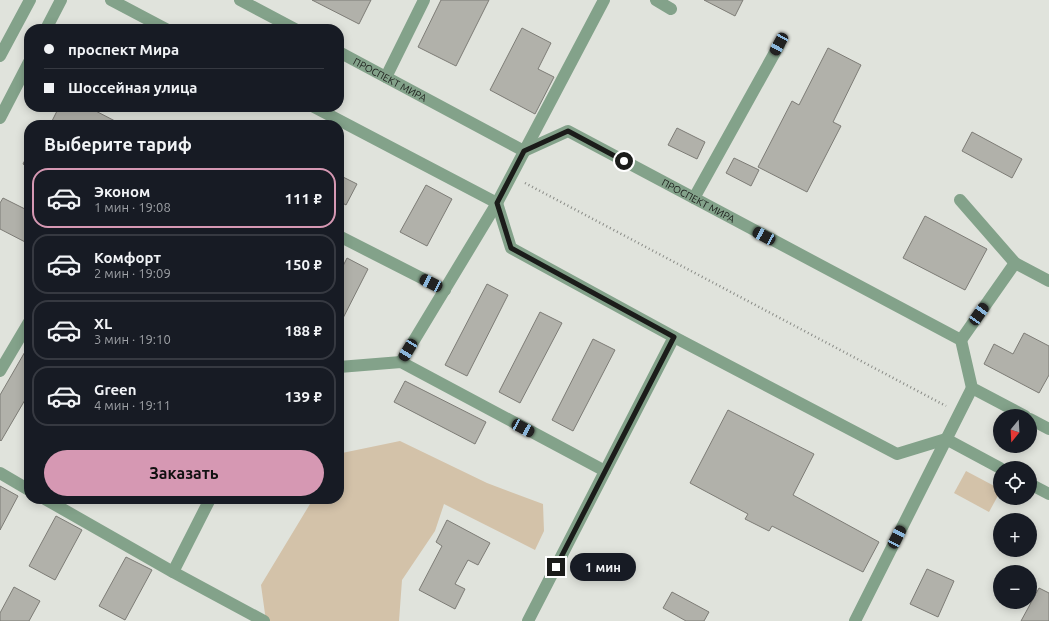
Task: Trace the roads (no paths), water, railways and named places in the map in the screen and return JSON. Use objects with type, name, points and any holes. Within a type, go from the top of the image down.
[{"type":"street","points":[[0,56],[30,0]]},
{"type":"street","points":[[49,24],[61,0]]},
{"type":"street","points":[[111,0],[157,24]]},
{"type":"street","points":[[240,0],[286,24]]},
{"type":"street","points":[[386,77],[424,0]]},
{"type":"street","points":[[401,362],[497,203],[604,0]]},
{"type":"street","points":[[656,0],[671,9]]},
{"type":"street","points":[[694,198],[779,44]]},
{"type":"street","name":"ПРОСПЕКТ МИРА","points":[[344,55],[524,151],[568,131],[961,340]]},
{"type":"street","points":[[0,118],[24,72]]},
{"type":"street","points":[[324,112],[339,120]]},
{"type":"street","points":[[344,123],[497,203],[511,248],[674,337],[897,454],[946,439],[993,464]]},
{"type":"street","points":[[960,200],[1015,263],[1049,281]]},
{"type":"street","points":[[344,239],[445,290]]},
{"type":"street","points":[[854,621],[972,388],[961,340],[1015,263]]},
{"type":"street","points":[[528,621],[674,337]]},
{"type":"street","points":[[0,371],[24,338]]},
{"type":"street","points":[[344,367],[401,362],[605,472]]},
{"type":"street","points":[[972,388],[1012,409]]},
{"type":"street","points":[[1037,423],[1049,429]]},
{"type":"street","points":[[0,473],[24,487]]},
{"type":"street","points":[[1037,488],[1049,494]]},
{"type":"street","points":[[54,504],[173,572],[264,621]]},
{"type":"street","points":[[173,572],[207,504]]}]
